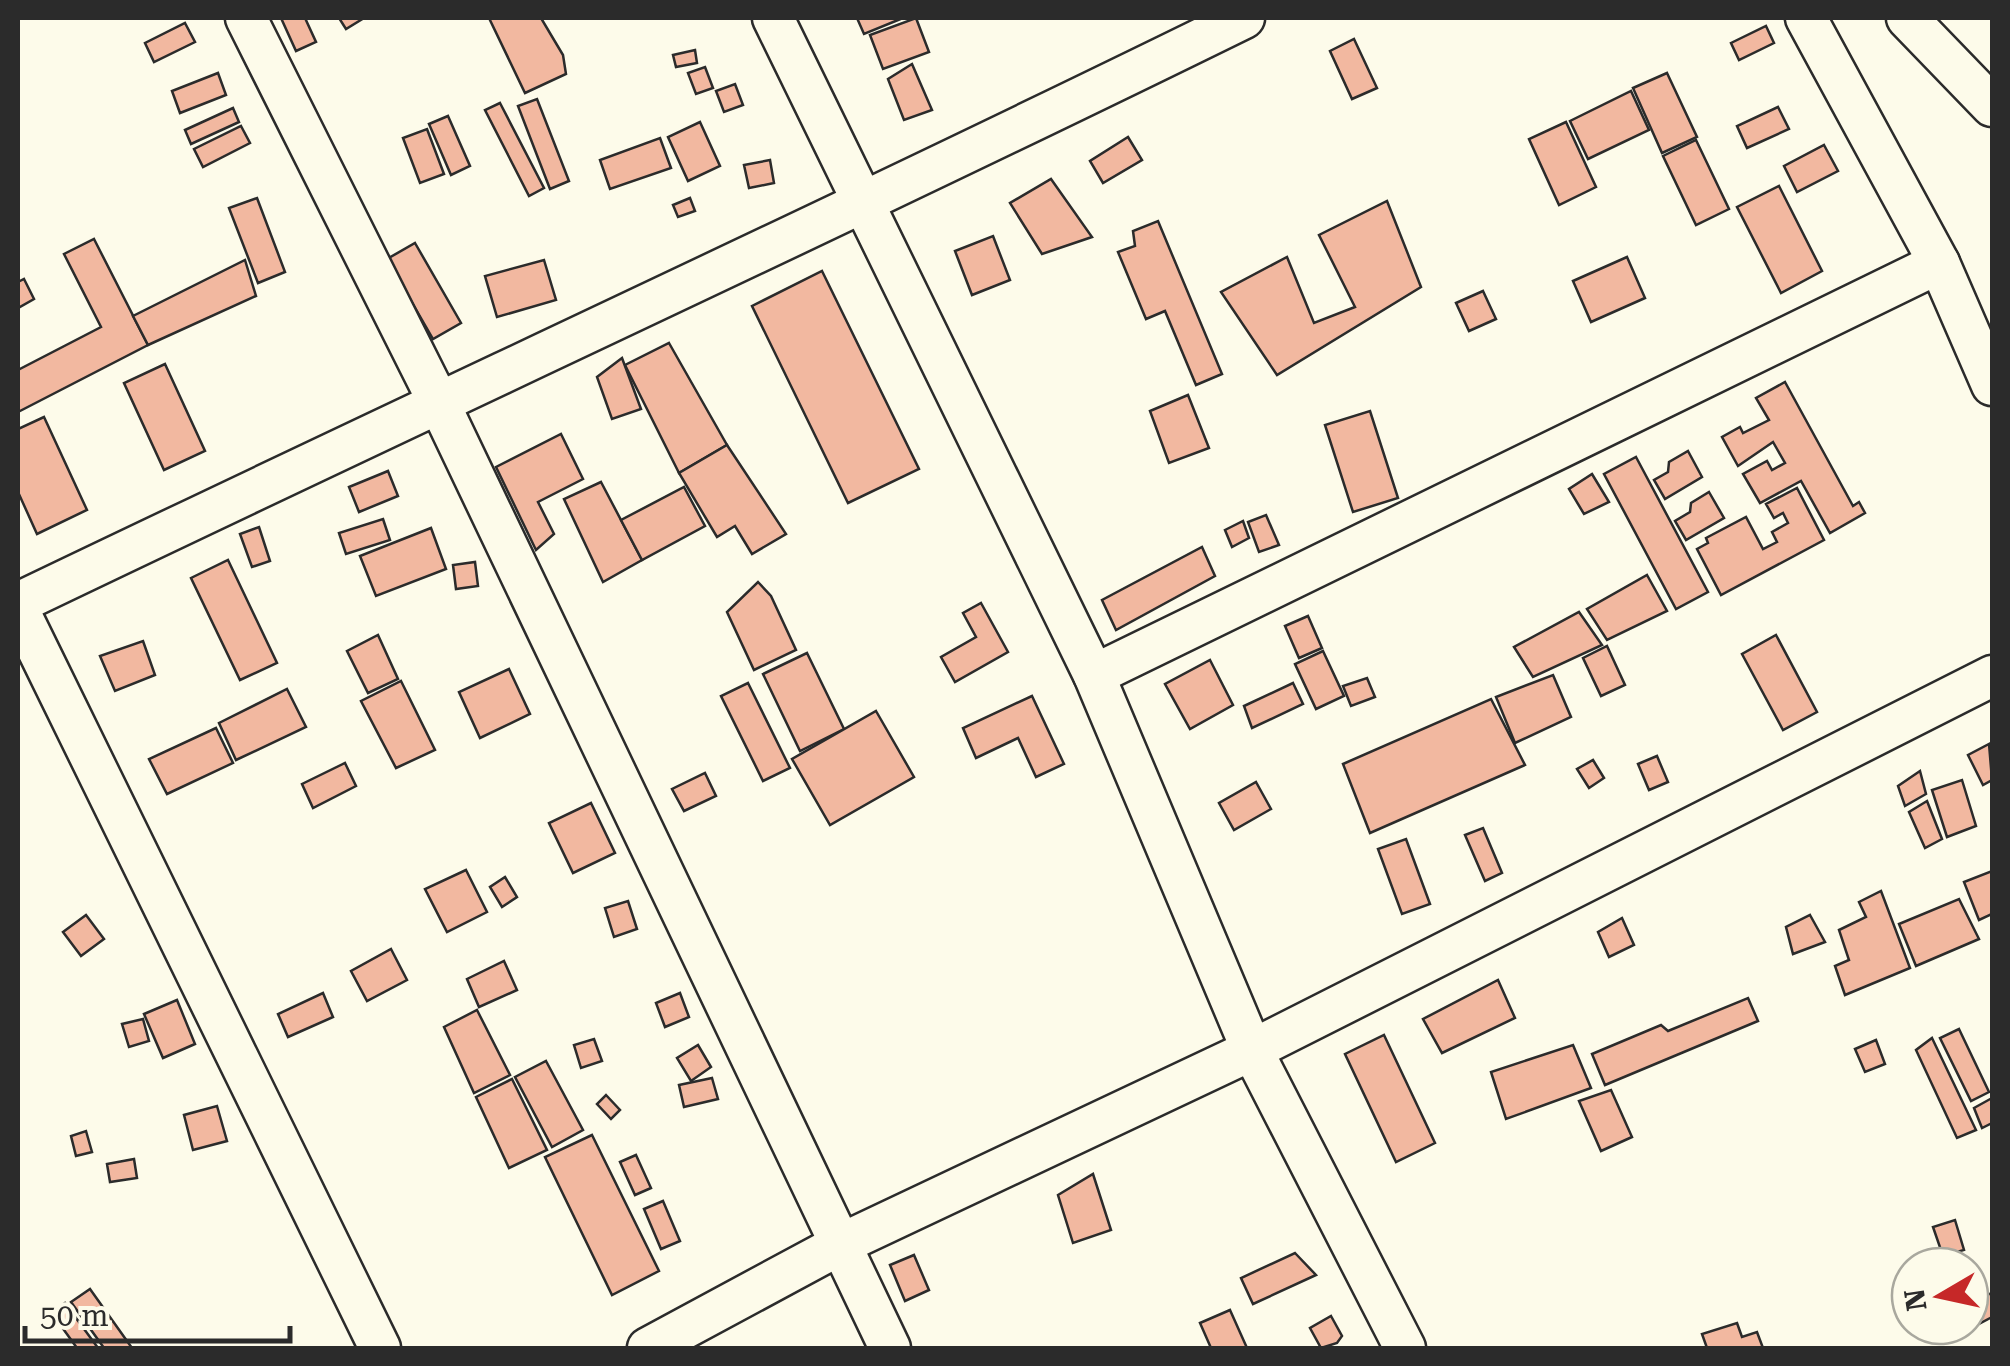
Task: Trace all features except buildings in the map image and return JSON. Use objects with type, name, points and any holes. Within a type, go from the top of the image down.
[{"type":"street","points":[[246,18],[438,401],[890,1348]]},
{"type":"street","points":[[773,18],[1094,675],[1252,1050],[1405,1348]]},
{"type":"street","points":[[380,1348],[18,606],[438,401],[864,204],[1244,18]]},
{"type":"street","points":[[1806,18],[1939,263],[1992,385]]},
{"type":"street","points":[[1907,18],[1992,106]]},
{"type":"street","points":[[1094,675],[1939,263]]},
{"type":"street","points":[[648,1348],[841,1244],[1252,1050],[1992,676]]}]
